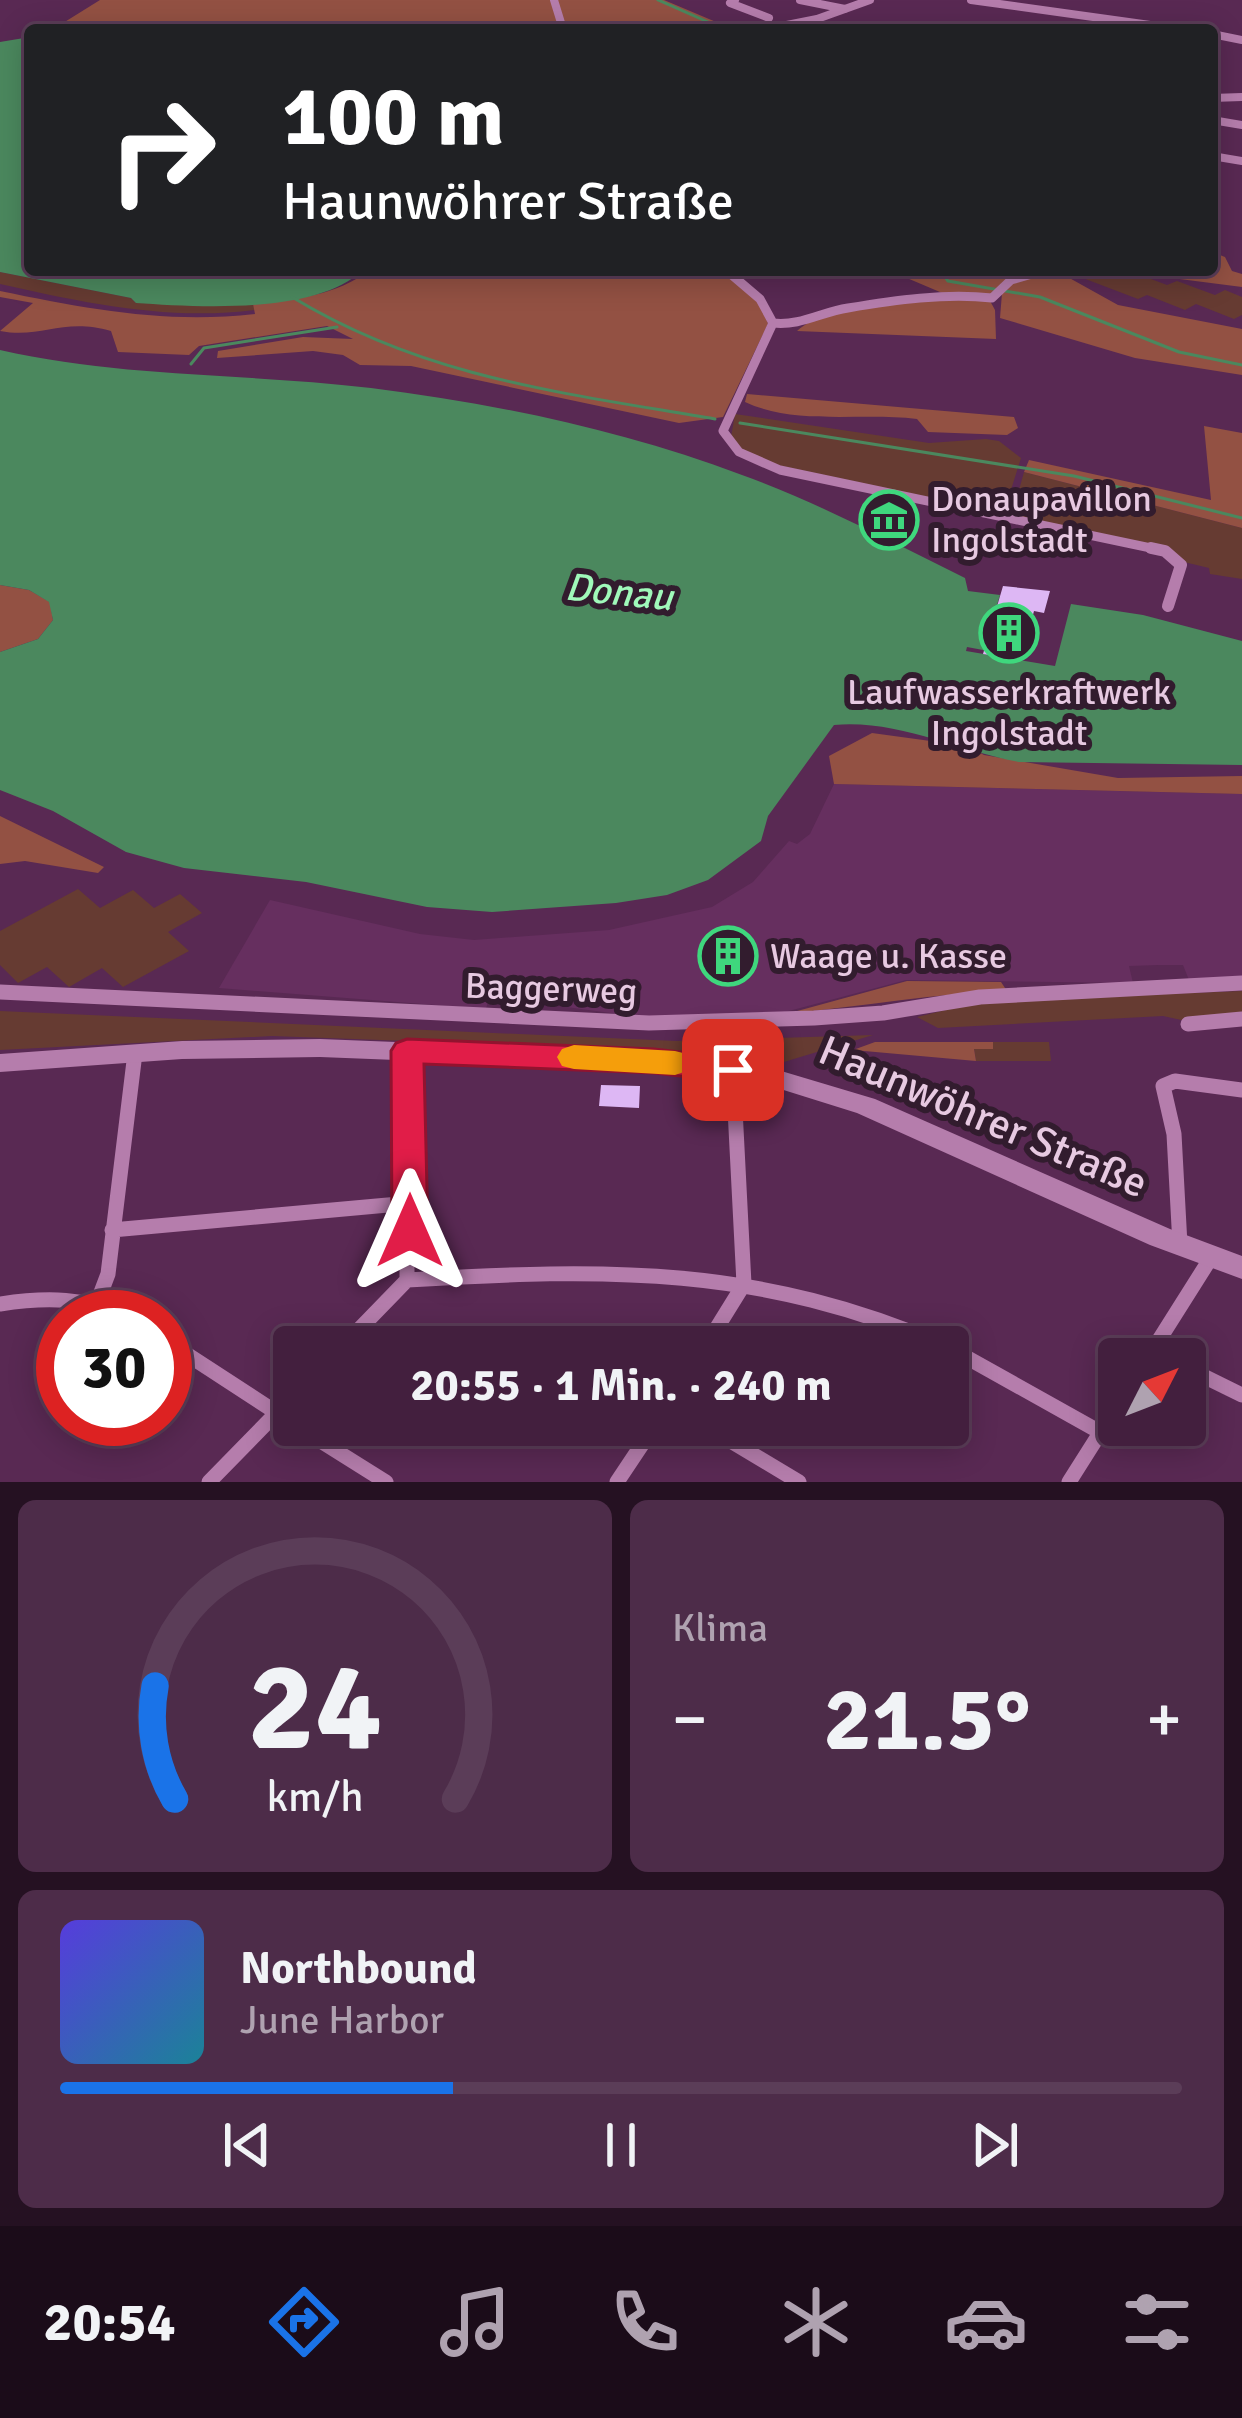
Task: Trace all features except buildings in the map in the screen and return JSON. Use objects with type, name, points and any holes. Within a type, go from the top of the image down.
[{"type":"street","points":[[735,0],[730,3],[769,17]]},
{"type":"street","points":[[800,0],[846,10]]},
{"type":"street","points":[[786,24],[871,0]]},
{"type":"street","points":[[971,0],[1143,24]]},
{"type":"street","points":[[733,276],[760,298],[773,323]]},
{"type":"street","points":[[773,323],[796,325],[844,308],[906,303],[948,293],[992,298],[1032,276]]},
{"type":"street","points":[[773,323],[723,431],[738,452],[780,470],[1165,551],[1181,565],[1168,606]]},
{"type":"street","name":"Baggerweg","points":[[0,992],[669,1023],[814,1018],[883,1013],[961,998],[1064,997],[1242,983]]},
{"type":"street","points":[[1188,1024],[1242,1019]]},
{"type":"street","name":"Haunwöhrer Straße","points":[[0,1063],[272,1047],[654,1061],[733,1070],[799,1083],[866,1106],[1242,1268]]},
{"type":"street","points":[[362,1326],[407,1280],[407,1051]]},
{"type":"street","points":[[102,1290],[135,1053]]},
{"type":"street","points":[[718,1326],[744,1284],[733,1070]]},
{"type":"street","points":[[1180,1245],[1174,1135],[1163,1086],[1171,1081],[1242,1090]]},
{"type":"street","points":[[112,1230],[410,1203]]},
{"type":"street","points":[[1166,1338],[1212,1256]]},
{"type":"street","name":"Haunwöhrer Straße","points":[[1212,1256],[1242,1258]]},
{"type":"street","points":[[407,1280],[653,1273],[814,1294],[902,1326]]},
{"type":"street","points":[[0,1304],[36,1302]]},
{"type":"street","points":[[192,1358],[273,1411]]},
{"type":"street","points":[[969,1359],[1098,1431]]},
{"type":"street","points":[[1206,1377],[1242,1395]]},
{"type":"street","points":[[209,1482],[273,1416]]},
{"type":"street","points":[[1075,1480],[1098,1436]]},
{"type":"street","points":[[329,1446],[386,1482]]},
{"type":"street","points":[[617,1482],[642,1446]]},
{"type":"street","points":[[739,1446],[799,1482]]},
{"type":"shaded area","points":[[100,0],[664,0],[721,24],[548,21],[61,24]]},
{"type":"shaded area","points":[[1218,254],[1225,257],[1232,271],[1242,274],[1242,287],[1164,277],[1218,276]]},
{"type":"shaded area","points":[[0,272],[131,298],[136,303],[253,304],[255,310],[190,313],[127,308],[0,284]]},
{"type":"shaded area","points":[[728,276],[756,300],[768,324],[723,417],[679,423],[411,366],[360,365],[343,355],[313,351],[217,358],[218,351],[303,337],[353,339],[327,326],[199,346],[189,355],[118,352],[111,331],[94,327],[0,331],[33,303],[0,297],[0,291],[127,313],[222,317],[255,314],[253,304],[329,291],[357,279]]},
{"type":"shaded area","points":[[902,276],[1015,276],[989,299],[995,310],[996,339],[797,331],[829,314],[947,295]]},
{"type":"shaded area","points":[[1066,276],[1118,305],[1242,329],[1242,375],[1135,358],[1000,318],[1002,293],[1014,280]]},
{"type":"shaded area","points":[[1078,276],[1143,276],[1167,285],[1177,281],[1215,295],[1225,290],[1242,297],[1242,315],[1234,319],[1196,304],[1185,310],[1147,295],[1138,299]]},
{"type":"shaded area","points":[[747,394],[1014,417],[1018,428],[1007,435],[928,432],[917,419],[786,414],[745,402]]},
{"type":"shaded area","points":[[735,414],[929,443],[999,441],[1021,458],[1005,509],[999,512],[767,463],[741,449],[731,437]]},
{"type":"shaded area","points":[[1204,426],[1242,433],[1242,528],[1024,472],[1029,460],[1211,500]]},
{"type":"shaded area","points":[[1024,472],[1242,528],[1242,579],[1210,574],[1209,568],[1184,562],[1177,555],[1012,515]]},
{"type":"shaded area","points":[[0,585],[29,590],[50,602],[53,620],[38,639],[0,652]]},
{"type":"shaded area","points":[[872,733],[967,746],[984,755],[1118,778],[1242,776],[1242,794],[834,784],[829,756]]},
{"type":"shaded area","points":[[834,784],[1242,794],[1242,977],[1189,980],[1183,965],[1158,965],[1129,966],[1133,983],[906,980],[785,1012],[648,1018],[529,1002],[521,995],[490,994],[486,1009],[219,988],[270,900],[420,934],[474,940],[609,930],[712,907],[753,882],[789,841],[797,844],[810,834]]},
{"type":"shaded area","points":[[0,816],[104,867],[98,873],[25,861],[0,864]]},
{"type":"shaded area","points":[[78,889],[100,908],[133,890],[154,908],[180,894],[202,913],[168,932],[189,951],[123,987],[102,968],[69,987],[47,967],[18,983],[0,965],[0,931]]},
{"type":"shaded area","points":[[907,981],[1001,982],[1007,991],[790,1013]]},
{"type":"shaded area","points":[[1242,991],[1242,1013],[1186,1021],[1163,1016],[938,1028],[917,1017],[983,1001]]},
{"type":"shaded area","points":[[0,1011],[676,1041],[873,1035],[774,1065],[712,1052],[272,1036],[0,1050]]},
{"type":"shaded area","points":[[875,1042],[993,1042],[993,1049],[974,1049],[976,1061],[853,1050]]},
{"type":"shaded area","points":[[993,1042],[1049,1042],[1051,1061],[976,1061],[974,1049],[992,1049]]},
{"type":"water","points":[[24,38],[24,276],[355,276],[316,295],[222,306],[136,303],[131,298],[0,272],[0,42]]},
{"type":"water","name":"Donau","points":[[0,350],[92,366],[418,394],[559,421],[651,445],[799,498],[965,578],[968,591],[1000,595],[983,650],[967,647],[966,651],[1055,666],[1071,604],[1143,615],[1242,641],[1242,765],[1019,762],[904,731],[834,725],[768,816],[761,841],[708,880],[667,895],[616,903],[492,912],[427,907],[306,882],[184,868],[126,852],[53,811],[0,790],[0,652],[38,639],[53,620],[49,602],[29,590],[0,585]]},
{"type":"waterway","points":[[658,0],[712,24]]},
{"type":"waterway","points":[[944,276],[948,281],[1040,297],[1179,352],[1242,365]]},
{"type":"waterway","points":[[292,297],[393,347],[444,364],[550,390],[715,419]]},
{"type":"waterway","points":[[191,364],[204,348],[337,327]]},
{"type":"waterway","points":[[740,423],[1074,476],[1242,518]]},
{"type":"slow traffic","points":[[574,1057],[675,1063]]},
{"type":"place","name":"Donaupavillon Ingolstadt","points":[[889,520]]},
{"type":"place","name":"Laufwasserkraftwerk Ingolstadt","points":[[1009,633]]},
{"type":"place","name":"Waage u. Kasse","points":[[728,956]]},
{"type":"route","points":[[410,1231],[407,1051],[654,1061],[733,1070]]}]
